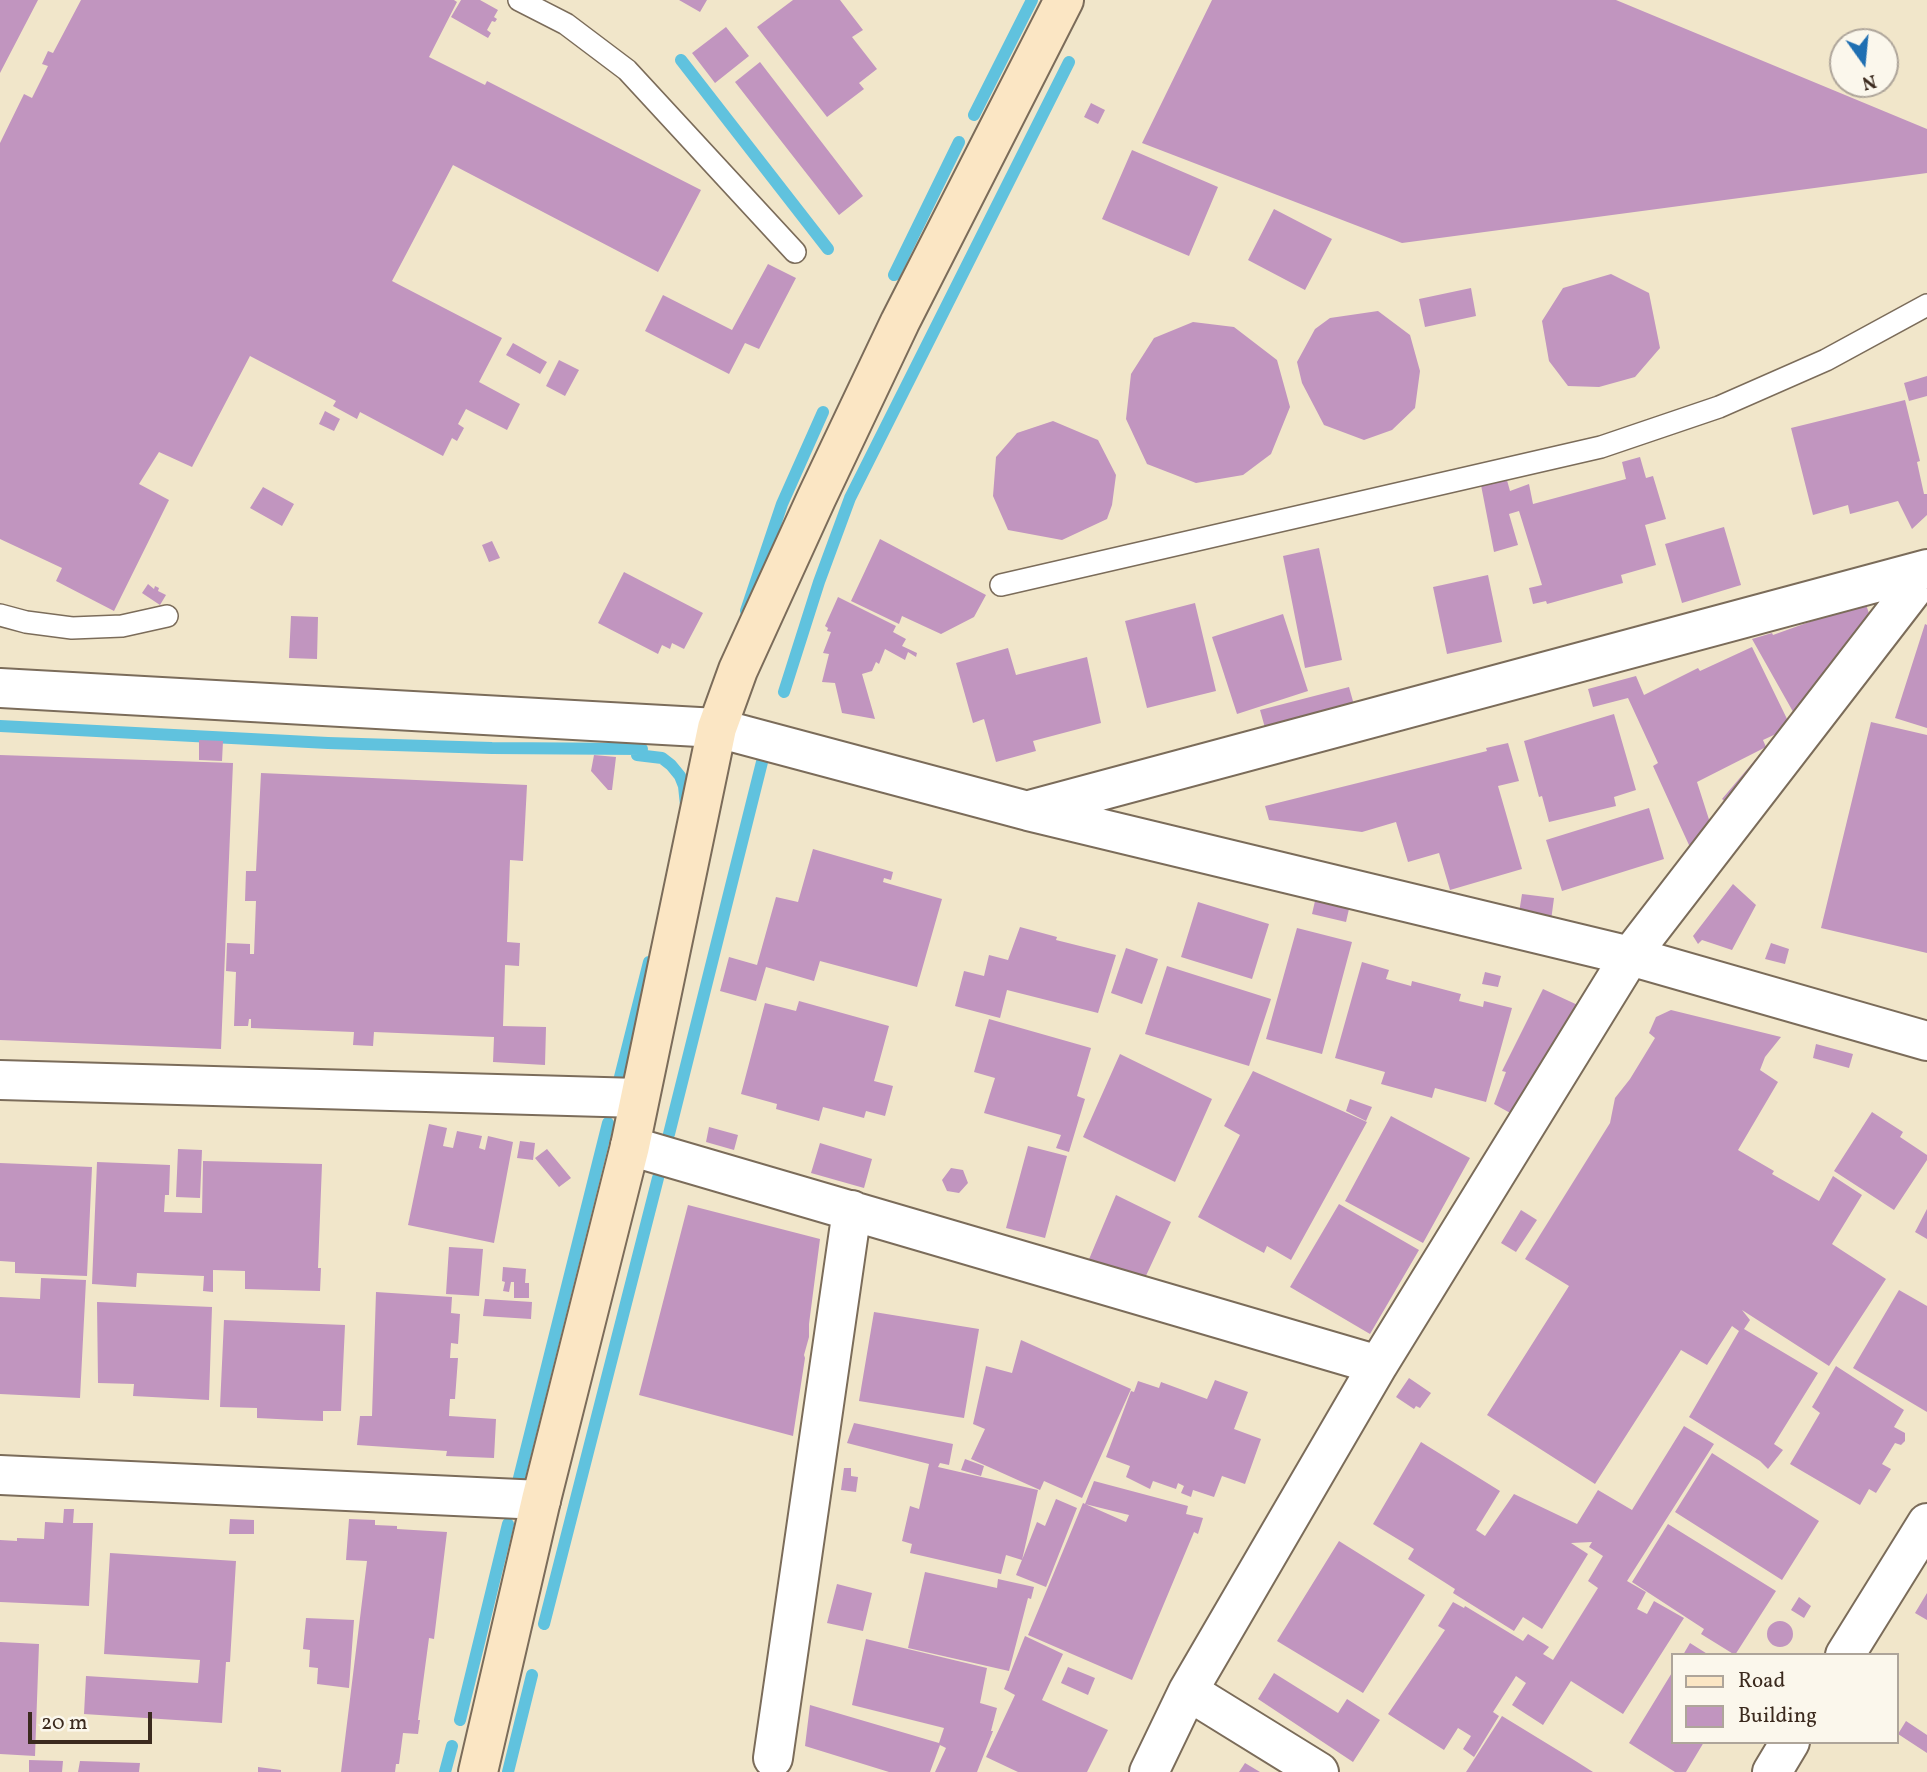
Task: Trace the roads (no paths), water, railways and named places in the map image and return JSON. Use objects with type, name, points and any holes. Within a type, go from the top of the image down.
[{"type":"main road","points":[[478,1772],[541,1500],[630,1146],[717,728],[738,670],[900,322],[1064,0]]},
{"type":"street","points":[[1028,811],[1927,570]]},
{"type":"street","points":[[1149,1772],[1188,1690],[1378,1365],[1630,956],[1927,570]]},
{"type":"street","points":[[0,688],[717,728],[1028,811],[1630,956],[1927,1041]]},
{"type":"street","points":[[0,1080],[639,1098]]},
{"type":"street","points":[[630,1146],[1378,1365]]},
{"type":"street","points":[[773,1758],[852,1210]]},
{"type":"street","points":[[0,1475],[541,1500]]},
{"type":"street","points":[[1846,1653],[1927,1522]]},
{"type":"street","points":[[1188,1690],[1319,1772]]},
{"type":"street","points":[[1772,1772],[1789,1744]]},
{"type":"lane","points":[[519,0],[566,24],[627,69],[795,252]]},
{"type":"lane","points":[[1001,585],[1601,447],[1719,407],[1826,360],[1927,304]]},
{"type":"lane","points":[[0,615],[26,622],[72,628],[122,626],[167,616]]},
{"type":"waterway","points":[[974,115],[1032,0]]},
{"type":"waterway","points":[[681,60],[828,249]]},
{"type":"waterway","points":[[784,692],[819,582],[850,498],[1069,62]]},
{"type":"waterway","points":[[894,275],[959,142]]},
{"type":"waterway","points":[[746,611],[782,504],[823,412]]},
{"type":"waterway","points":[[0,726],[328,743],[642,749]]},
{"type":"waterway","points":[[637,755],[662,758],[671,765],[684,786],[686,805]]},
{"type":"waterway","points":[[669,1134],[763,758]]},
{"type":"waterway","points":[[619,1081],[649,962]]},
{"type":"waterway","points":[[516,1490],[608,1123]]},
{"type":"waterway","points":[[544,1624],[658,1178]]},
{"type":"waterway","points":[[460,1720],[508,1524]]},
{"type":"waterway","points":[[508,1772],[532,1675]]},
{"type":"waterway","points":[[445,1772],[452,1746]]}]
